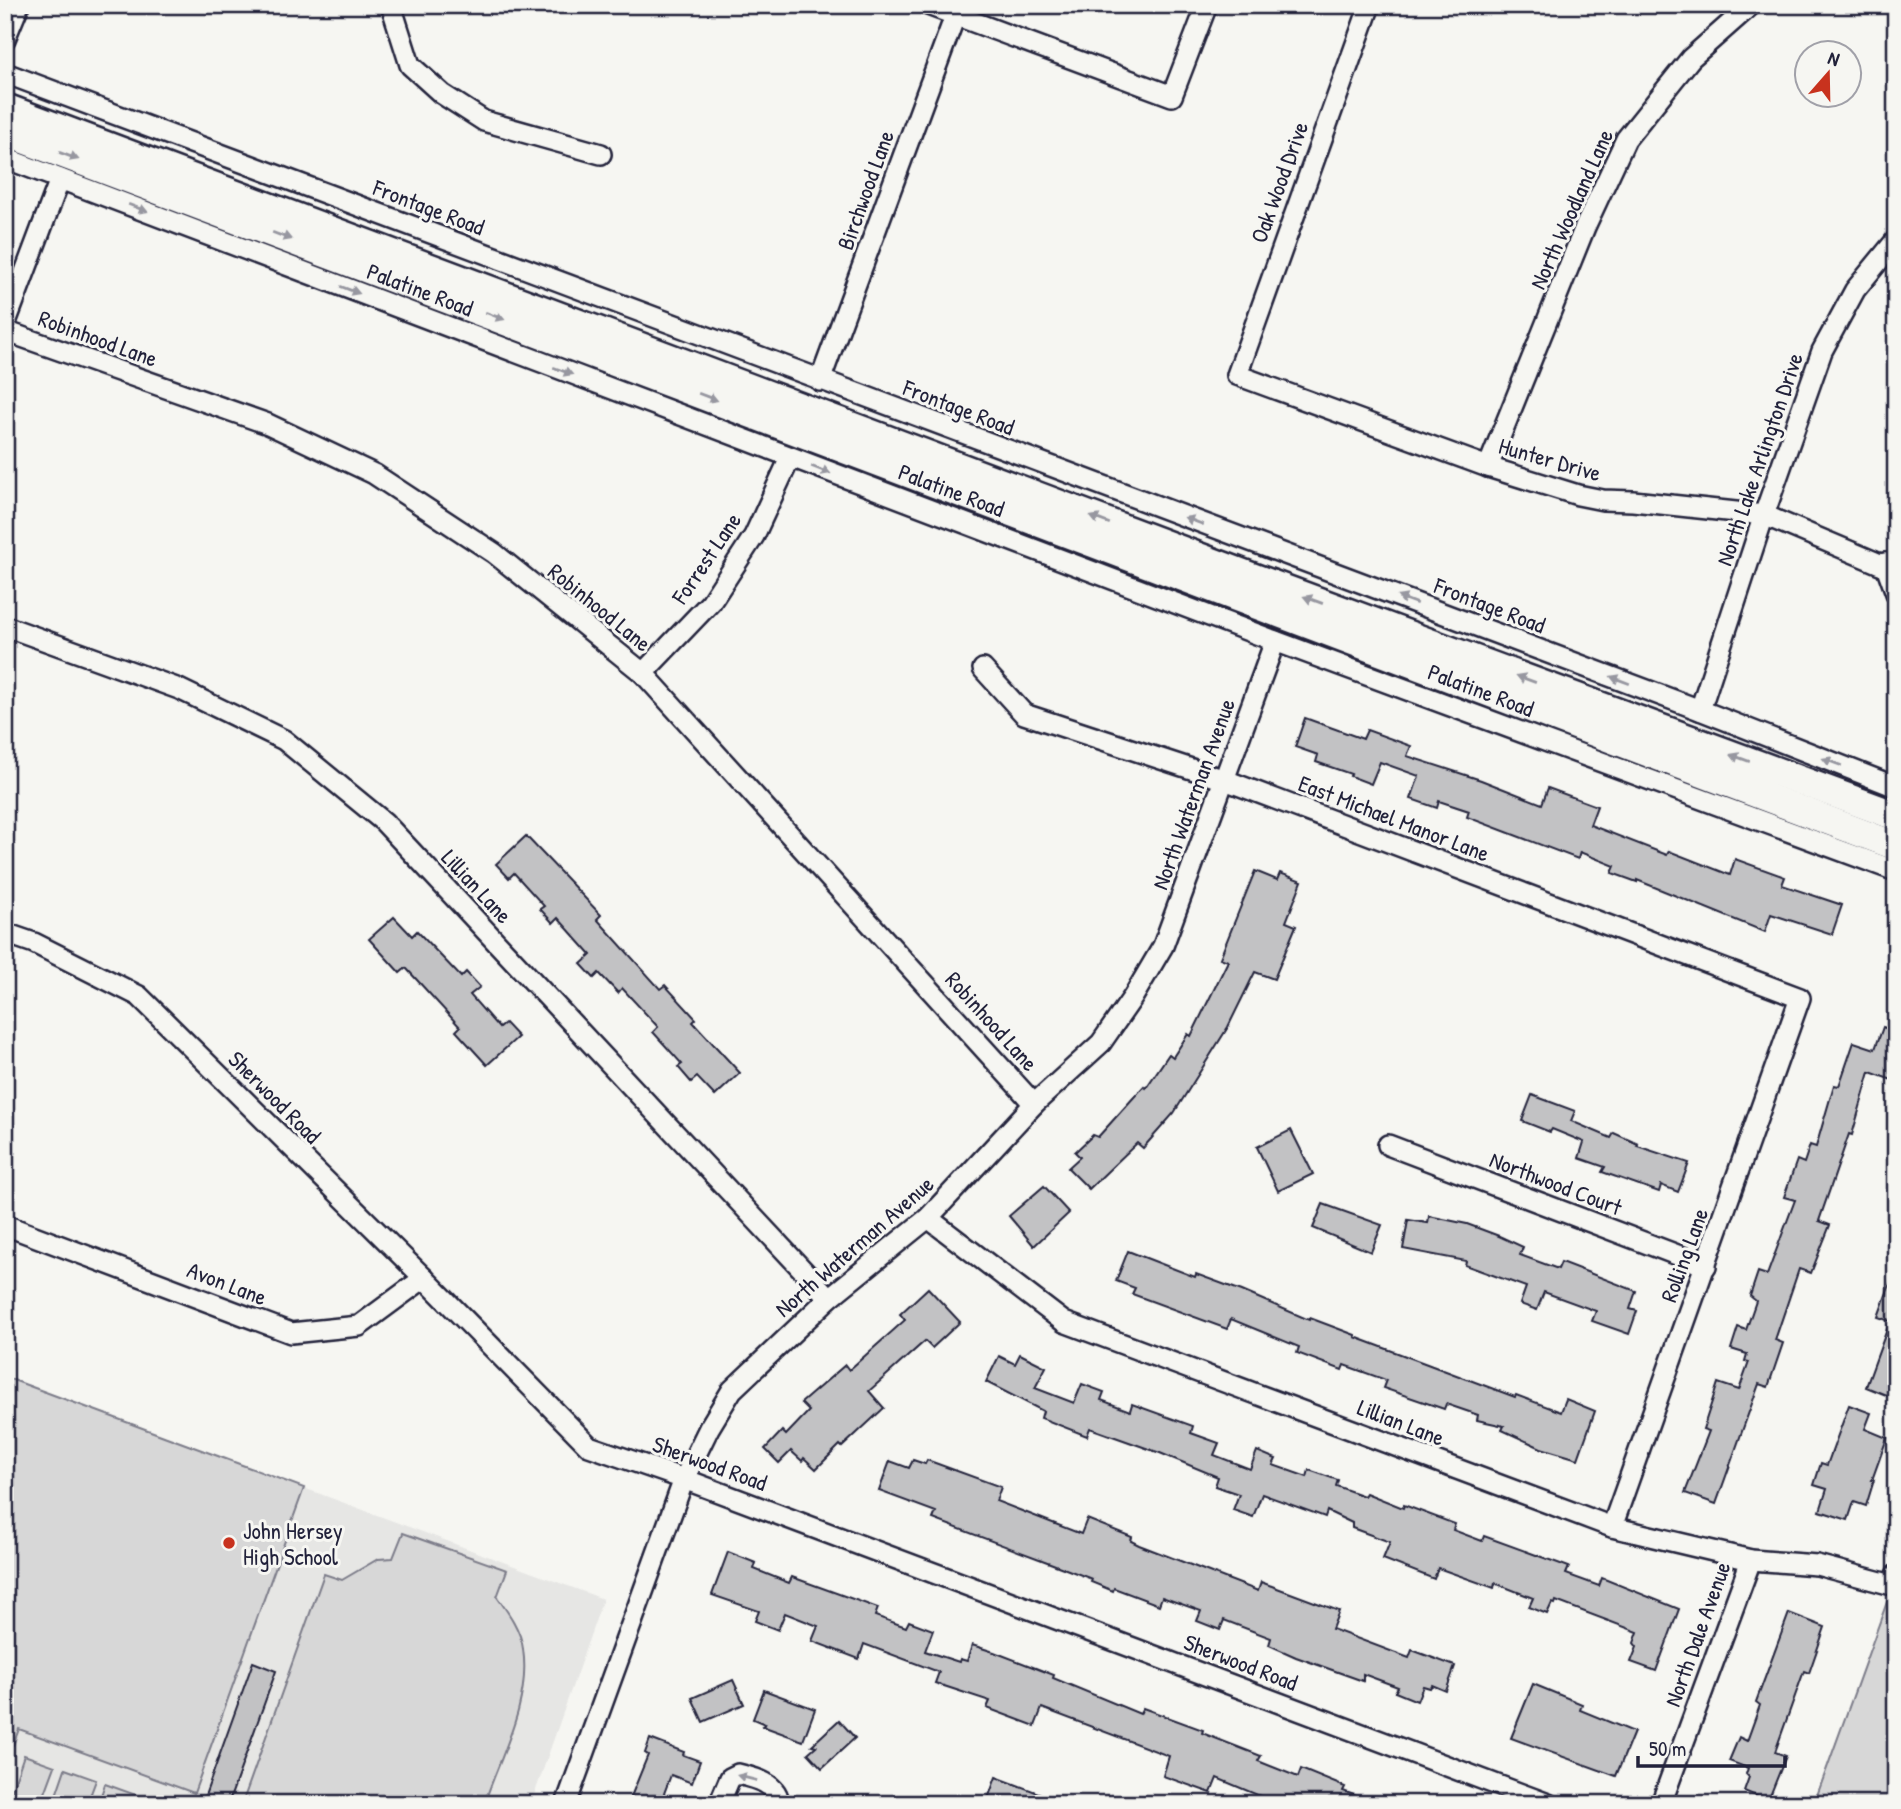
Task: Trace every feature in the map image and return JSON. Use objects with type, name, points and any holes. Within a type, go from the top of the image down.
[{"type":"highway","name":"Palatine Road","points":[[5,108],[1270,584],[1896,816]]},
{"type":"highway","name":"Palatine Road","points":[[5,132],[1896,846]]},
{"type":"street","points":[[5,39],[19,5]]},
{"type":"street","points":[[391,5],[410,65],[442,94],[484,121],[601,154]]},
{"type":"street","points":[[928,5],[1172,96],[1207,5]]},
{"type":"street","name":"Oak Wood Drive","points":[[1237,375],[1370,5]]},
{"type":"street","name":"North Woodland Lane","points":[[1488,467],[1585,227],[1626,139],[1691,58],[1751,5]]},
{"type":"street","name":"Birchwood Lane","points":[[820,381],[955,16]]},
{"type":"street","name":"Frontage Road","points":[[5,73],[1700,710],[1896,787]]},
{"type":"street","points":[[5,158],[1275,641],[1896,871]]},
{"type":"street","points":[[5,328],[60,179]]},
{"type":"street","name":"North Lake Arlington Drive","points":[[1700,710],[1764,515],[1822,351],[1855,290],[1896,240]]},
{"type":"street","name":"Robinhood Lane","points":[[5,328],[268,424],[374,474],[494,554],[643,673],[1034,1104]]},
{"type":"street","name":"Hunter Drive","points":[[1237,375],[1488,467],[1578,495],[1603,500],[1764,515],[1880,564],[1890,562]]},
{"type":"street","name":"Forrest Lane","points":[[643,673],[711,602],[754,536],[790,458]]},
{"type":"street","points":[[1890,562],[1896,593]]},
{"type":"street","name":"Lillian Lane","points":[[5,626],[179,689],[284,740],[384,822],[829,1298]]},
{"type":"street","name":"North Waterman Avenue","points":[[566,1804],[684,1479],[709,1428],[732,1390],[829,1298],[928,1218],[1034,1104],[1101,1043],[1133,997],[1163,946],[1275,641]]},
{"type":"street","name":"East Michael Manor Lane","points":[[983,669],[1024,714],[1225,780],[1800,998]]},
{"type":"street","name":"Sherwood Road","points":[[5,933],[34,943],[139,996],[424,1278],[589,1446],[684,1479],[1548,1804]]},
{"type":"street","name":"Rolling Lane","points":[[1612,1527],[1800,998]]},
{"type":"street","name":"Northwood Court","points":[[1388,1145],[1706,1266]]},
{"type":"street","name":"Lillian Lane","points":[[928,1218],[1064,1322],[1612,1527],[1751,1560],[1817,1565],[1894,1580]]},
{"type":"street","name":"Avon Lane","points":[[5,1225],[291,1333],[359,1326],[424,1278]]},
{"type":"street","name":"North Dale Avenue","points":[[1661,1804],[1751,1560]]},
{"type":"street","points":[[719,1804],[730,1779],[738,1774],[773,1787],[779,1794],[779,1804]]},
{"type":"shaded area","name":"John Hersey High School","points":[[5,1377],[603,1599],[531,1804],[5,1804]]},
{"type":"shaded area","points":[[5,1377],[304,1488],[194,1793],[19,1729],[13,1745],[5,1742]]},
{"type":"shaded area","points":[[403,1533],[507,1570],[497,1597],[522,1642],[523,1689],[513,1728],[484,1804],[242,1804],[324,1574],[342,1580],[378,1559],[393,1558]]},
{"type":"shaded area","points":[[1896,1590],[1896,1804],[1814,1804],[1887,1602]]},
{"type":"shaded area","points":[[24,1755],[55,1766],[41,1804],[7,1804]]},
{"type":"shaded area","points":[[65,1769],[96,1780],[87,1804],[53,1804]]},
{"type":"shaded area","points":[[105,1784],[136,1795],[133,1804],[98,1804]]},
{"type":"building","points":[[1305,718],[1363,739],[1367,730],[1411,746],[1407,756],[1481,780],[1542,804],[1548,788],[1597,806],[1590,825],[1667,855],[1669,851],[1730,875],[1735,859],[1785,877],[1782,885],[1842,905],[1832,934],[1771,914],[1765,932],[1637,880],[1612,873],[1615,866],[1580,852],[1578,859],[1467,817],[1469,811],[1439,801],[1437,808],[1411,799],[1419,776],[1380,762],[1371,784],[1350,776],[1351,774],[1316,762],[1318,755],[1295,747]]},
{"type":"building","points":[[526,836],[601,915],[597,919],[660,989],[665,985],[696,1019],[693,1022],[740,1073],[715,1096],[697,1077],[691,1082],[678,1067],[682,1064],[653,1032],[658,1027],[622,988],[618,993],[599,973],[594,978],[581,964],[591,955],[558,918],[553,923],[540,909],[544,906],[514,873],[509,878],[496,864]]},
{"type":"building","points":[[1255,871],[1277,880],[1280,873],[1302,881],[1286,922],[1296,926],[1274,979],[1255,972],[1228,1027],[1174,1113],[1143,1148],[1137,1143],[1089,1189],[1068,1168],[1080,1157],[1075,1152],[1093,1135],[1098,1137],[1144,1086],[1146,1088],[1169,1054],[1173,1057],[1188,1034],[1191,1036],[1228,961],[1220,958]]},
{"type":"building","points":[[394,917],[412,936],[417,931],[461,977],[466,972],[480,987],[470,995],[499,1028],[505,1023],[518,1037],[487,1065],[456,1031],[460,1027],[406,968],[400,973],[369,939]]},
{"type":"building","points":[[1883,1027],[1896,1032],[1896,1070],[1892,1080],[1870,1072],[1852,1135],[1849,1134],[1819,1221],[1830,1225],[1811,1273],[1799,1269],[1775,1340],[1783,1343],[1768,1387],[1759,1384],[1716,1504],[1685,1493],[1709,1431],[1703,1429],[1718,1383],[1739,1390],[1749,1362],[1745,1361],[1747,1354],[1731,1349],[1738,1327],[1746,1330],[1756,1301],[1750,1296],[1758,1272],[1767,1275],[1795,1200],[1784,1197],[1797,1160],[1804,1163],[1810,1145],[1816,1147],[1834,1085],[1839,1086],[1854,1042],[1875,1049]]},
{"type":"building","points":[[1532,1095],[1575,1111],[1571,1121],[1611,1138],[1614,1133],[1638,1144],[1637,1146],[1689,1163],[1678,1192],[1661,1185],[1659,1192],[1602,1172],[1605,1167],[1579,1158],[1584,1142],[1522,1121]]},
{"type":"building","points":[[1291,1130],[1313,1174],[1278,1191],[1257,1147]]},
{"type":"building","points":[[1044,1186],[1069,1213],[1034,1246],[1009,1216]]},
{"type":"building","points":[[1323,1204],[1382,1225],[1371,1252],[1313,1228]]},
{"type":"building","points":[[1429,1216],[1467,1224],[1499,1236],[1523,1247],[1520,1255],[1558,1269],[1561,1262],[1636,1291],[1630,1309],[1637,1311],[1629,1334],[1592,1321],[1596,1311],[1544,1292],[1537,1310],[1520,1304],[1526,1287],[1465,1265],[1466,1261],[1403,1249],[1408,1220],[1428,1223]]},
{"type":"building","points":[[1128,1251],[1195,1277],[1196,1274],[1242,1291],[1309,1320],[1310,1318],[1515,1397],[1516,1395],[1561,1412],[1566,1399],[1595,1411],[1578,1459],[1541,1448],[1502,1430],[1504,1426],[1477,1420],[1478,1415],[1446,1404],[1444,1409],[1383,1388],[1386,1380],[1344,1365],[1342,1370],[1297,1353],[1299,1347],[1231,1319],[1227,1329],[1132,1294],[1135,1288],[1116,1281]]},
{"type":"building","points":[[1894,1273],[1896,1399],[1866,1387],[1890,1321],[1878,1317]]},
{"type":"building","points":[[928,1288],[960,1322],[932,1348],[925,1341],[869,1391],[884,1408],[816,1469],[791,1451],[779,1463],[765,1449],[782,1431],[786,1435],[809,1411],[801,1403],[845,1365],[849,1370],[905,1320],[900,1314]]},
{"type":"building","points":[[1020,1354],[1046,1367],[1035,1388],[1074,1403],[1082,1384],[1104,1392],[1101,1400],[1130,1411],[1132,1404],[1193,1426],[1191,1433],[1219,1443],[1214,1455],[1250,1469],[1257,1451],[1276,1459],[1273,1465],[1307,1477],[1309,1470],[1338,1480],[1336,1486],[1364,1496],[1366,1493],[1403,1508],[1404,1505],[1455,1524],[1453,1530],[1482,1541],[1484,1536],[1569,1567],[1566,1574],[1599,1586],[1602,1578],[1679,1609],[1656,1671],[1631,1662],[1637,1647],[1634,1643],[1638,1632],[1556,1601],[1555,1604],[1552,1603],[1547,1614],[1529,1607],[1533,1598],[1495,1583],[1494,1588],[1438,1568],[1434,1579],[1383,1559],[1390,1542],[1352,1528],[1352,1523],[1327,1511],[1325,1517],[1262,1494],[1253,1517],[1233,1510],[1239,1494],[1215,1486],[1218,1477],[1090,1428],[1087,1436],[1041,1418],[1043,1411],[986,1382],[999,1356],[1015,1364]]},
{"type":"building","points":[[1849,1405],[1871,1413],[1865,1429],[1887,1438],[1866,1506],[1854,1502],[1848,1520],[1820,1511],[1827,1489],[1814,1485],[1821,1463],[1827,1465]]},
{"type":"building","points":[[913,1460],[925,1464],[927,1460],[1001,1487],[996,1501],[1081,1534],[1087,1519],[1132,1537],[1131,1541],[1139,1545],[1258,1591],[1261,1582],[1339,1611],[1332,1629],[1409,1658],[1412,1650],[1455,1666],[1446,1691],[1432,1685],[1430,1688],[1423,1686],[1417,1701],[1395,1692],[1398,1687],[1363,1674],[1363,1681],[1296,1657],[1269,1645],[1271,1638],[1224,1620],[1220,1630],[1197,1621],[1201,1611],[1162,1597],[1159,1605],[1114,1588],[1113,1591],[1091,1582],[1092,1579],[933,1519],[936,1512],[879,1491],[890,1461],[909,1468]]},
{"type":"building","points":[[728,1552],[756,1563],[754,1569],[789,1583],[792,1577],[878,1608],[875,1616],[906,1627],[909,1621],[933,1630],[925,1651],[959,1662],[960,1659],[967,1661],[972,1645],[994,1652],[1054,1675],[1053,1678],[1140,1714],[1143,1708],[1203,1730],[1202,1733],[1261,1756],[1258,1761],[1298,1777],[1301,1769],[1345,1787],[1343,1791],[1373,1802],[1279,1804],[1217,1778],[1211,1793],[1163,1776],[1169,1756],[1042,1708],[1035,1726],[987,1708],[990,1701],[935,1683],[939,1672],[864,1644],[859,1659],[812,1641],[818,1626],[785,1613],[778,1630],[755,1621],[759,1611],[712,1595]]},
{"type":"building","points":[[1789,1613],[1825,1627],[1809,1673],[1804,1671],[1775,1752],[1786,1756],[1768,1801],[1744,1791],[1749,1777],[1746,1774],[1748,1768],[1729,1761],[1739,1737],[1747,1741],[1760,1705],[1756,1702]]},
{"type":"building","points":[[253,1662],[276,1671],[228,1804],[202,1804]]},
{"type":"building","points":[[733,1680],[744,1704],[703,1722],[692,1698]]},
{"type":"building","points":[[1533,1684],[1582,1704],[1580,1710],[1634,1732],[1616,1776],[1511,1738]]},
{"type":"building","points":[[764,1690],[815,1709],[803,1741],[762,1726],[765,1724],[753,1719]]},
{"type":"building","points":[[839,1720],[855,1738],[822,1768],[808,1753],[816,1746],[812,1745]]},
{"type":"building","points":[[650,1739],[700,1761],[692,1783],[671,1775],[660,1804],[628,1804],[648,1755],[645,1753]]},
{"type":"building","points":[[996,1777],[1062,1802],[1062,1804],[986,1804]]},
{"type":"place","name":"John Hersey High School","points":[[229,1543]]}]
